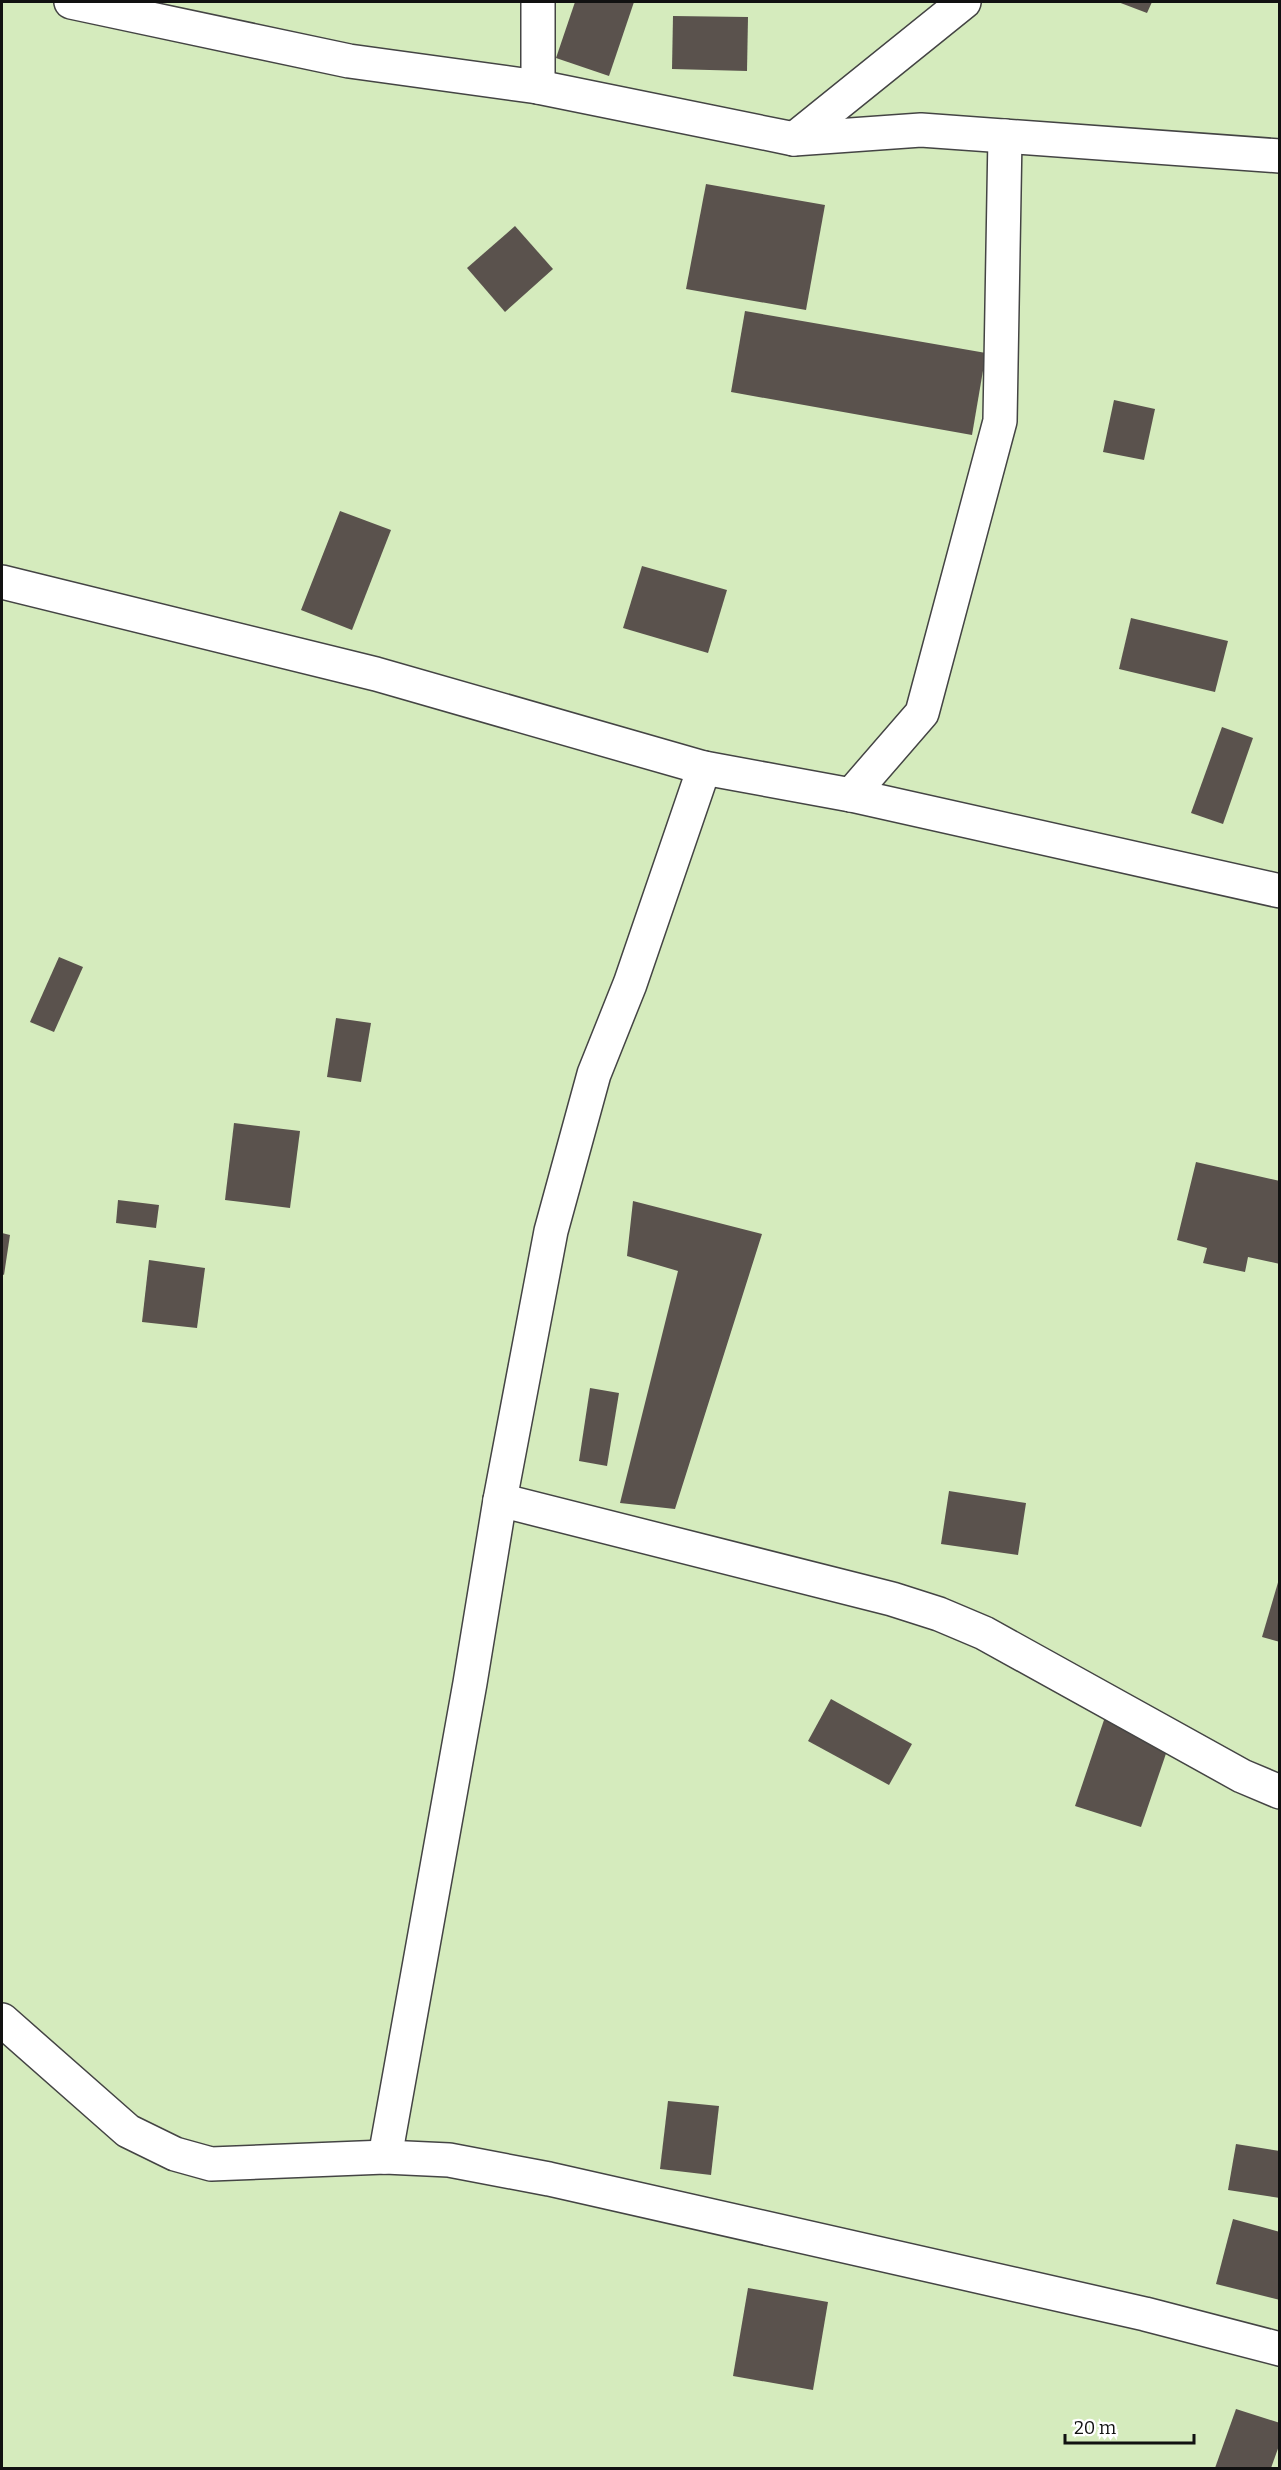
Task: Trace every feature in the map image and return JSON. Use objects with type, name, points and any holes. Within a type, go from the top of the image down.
[{"type":"street","points":[[71,2],[349,61],[538,87],[794,139],[921,130],[1280,156]]},
{"type":"street","points":[[538,2],[538,87]]},
{"type":"street","points":[[794,139],[964,2]]},
{"type":"street","points":[[851,795],[922,713],[1000,421],[1005,136]]},
{"type":"street","points":[[2,582],[376,674],[704,768],[851,795],[1280,891]]},
{"type":"street","points":[[386,2157],[500,1500],[551,1231],[594,1074],[630,984],[704,768]]},
{"type":"street","points":[[500,1500],[880,1596],[939,1614],[984,1633],[1242,1776],[1280,1792]]},
{"type":"street","points":[[2,2020],[128,2131],[175,2154],[211,2164],[386,2157],[449,2160],[549,2179],[1145,2314],[1280,2349]]},
{"type":"green space","points":[[2,2],[1279,2],[1279,2468],[2,2468]]},
{"type":"building","points":[[575,2],[634,2],[609,76],[556,58]]},
{"type":"building","points":[[1118,2],[1152,2],[1147,13]]},
{"type":"building","points":[[673,16],[748,17],[747,71],[672,69]]},
{"type":"building","points":[[706,184],[825,205],[806,310],[686,289]]},
{"type":"building","points":[[515,226],[553,269],[505,312],[467,268]]},
{"type":"building","points":[[745,311],[986,353],[972,435],[731,392]]},
{"type":"building","points":[[1114,400],[1155,409],[1144,460],[1103,452]]},
{"type":"building","points":[[340,511],[391,530],[352,630],[301,610]]},
{"type":"building","points":[[642,566],[727,590],[708,653],[623,628]]},
{"type":"building","points":[[1131,618],[1228,641],[1215,692],[1119,669]]},
{"type":"building","points":[[1222,727],[1253,738],[1223,824],[1191,813]]},
{"type":"building","points":[[59,957],[83,967],[54,1032],[30,1022]]},
{"type":"building","points":[[336,1018],[371,1023],[361,1082],[327,1077]]},
{"type":"building","points":[[234,1123],[300,1131],[290,1208],[225,1200]]},
{"type":"building","points":[[1196,1162],[1280,1181],[1280,1264],[1248,1257],[1245,1272],[1203,1263],[1207,1248],[1177,1240]]},
{"type":"building","points":[[118,1200],[159,1205],[156,1228],[116,1223]]},
{"type":"building","points":[[633,1201],[762,1234],[675,1509],[620,1503],[678,1271],[627,1256]]},
{"type":"building","points":[[2,1233],[10,1235],[4,1275],[2,1274]]},
{"type":"building","points":[[149,1260],[205,1268],[197,1328],[142,1322]]},
{"type":"building","points":[[590,1388],[619,1393],[607,1466],[579,1461]]},
{"type":"building","points":[[949,1491],[1026,1503],[1018,1555],[941,1544]]},
{"type":"building","points":[[1280,1579],[1280,1642],[1262,1637]]},
{"type":"building","points":[[831,1699],[912,1744],[889,1785],[808,1741]]},
{"type":"building","points":[[1106,1714],[1172,1736],[1141,1827],[1075,1806]]},
{"type":"building","points":[[668,2101],[719,2106],[711,2175],[660,2169]]},
{"type":"building","points":[[1236,2144],[1280,2151],[1280,2198],[1228,2190]]},
{"type":"building","points":[[1233,2219],[1280,2232],[1280,2300],[1216,2284]]},
{"type":"building","points":[[748,2288],[828,2302],[813,2390],[733,2376]]},
{"type":"building","points":[[1236,2409],[1280,2423],[1280,2443],[1271,2468],[1215,2468]]}]
